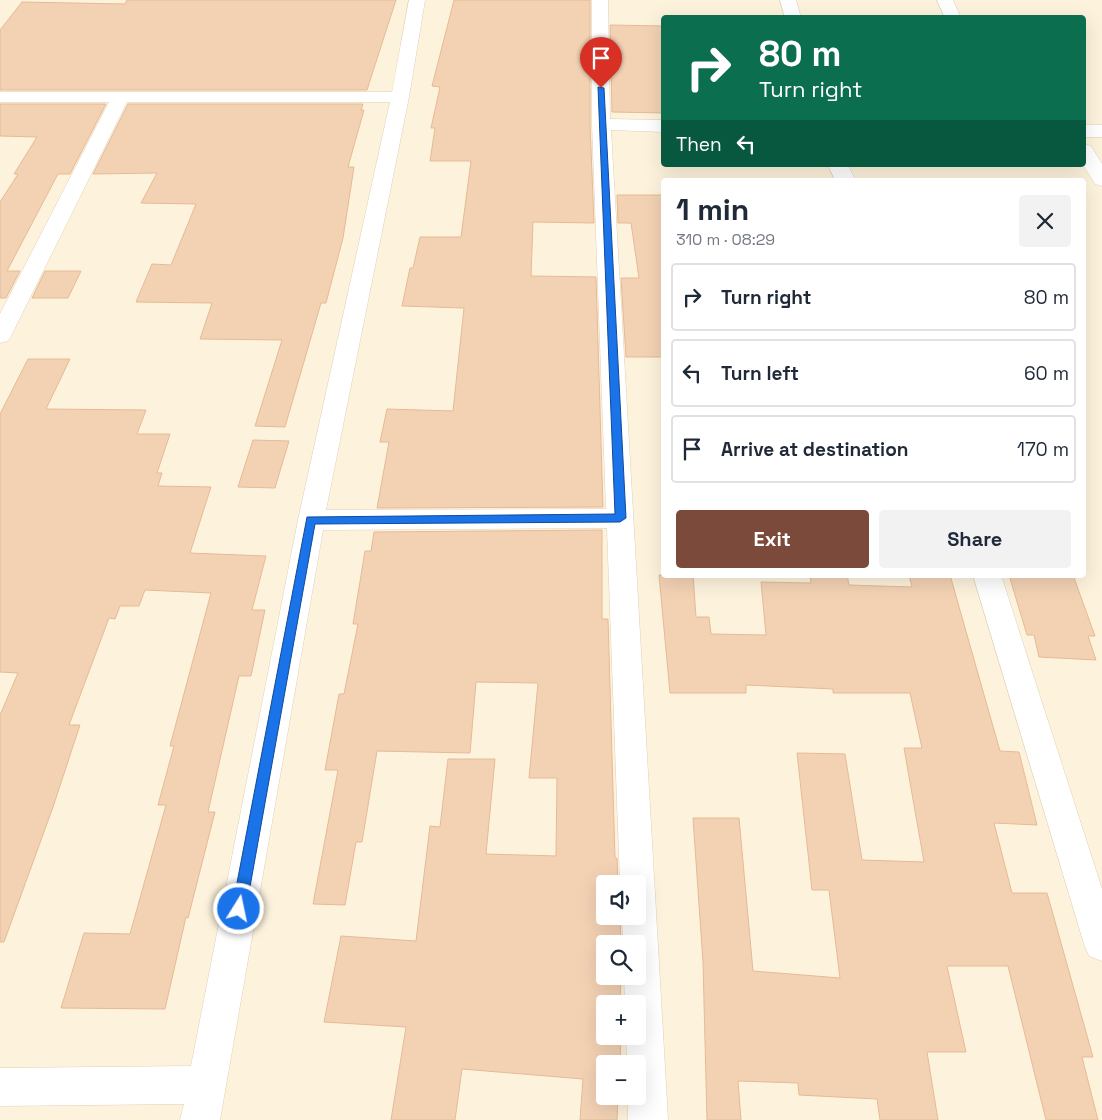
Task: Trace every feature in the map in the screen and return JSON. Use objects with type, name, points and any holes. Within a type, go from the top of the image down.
[{"type":"street","points":[[0,1087],[204,1102],[311,520],[400,97],[417,0]]},
{"type":"street","points":[[600,0],[601,124],[637,875]]},
{"type":"street","points":[[788,0],[792,15]]},
{"type":"street","points":[[945,0],[952,15]]},
{"type":"street","points":[[0,96],[400,97]]},
{"type":"street","points":[[0,336],[121,97]]},
{"type":"street","points":[[601,124],[661,126]]},
{"type":"street","points":[[1086,131],[1102,131]]},
{"type":"street","points":[[1086,153],[1102,180]]},
{"type":"street","points":[[311,520],[620,518]]},
{"type":"street","points":[[988,578],[1102,944]]},
{"type":"street","points":[[639,925],[648,1120]]},
{"type":"building","points":[[127,0],[396,0],[367,90],[0,90],[0,30],[22,2],[125,4]]},
{"type":"building","points":[[454,0],[590,0],[590,124],[594,223],[533,222],[531,276],[596,277],[603,507],[377,508],[389,442],[380,442],[387,409],[453,411],[464,308],[402,306],[410,268],[413,268],[420,237],[461,237],[471,161],[430,161],[435,128],[431,128],[440,87],[432,86]]},
{"type":"building","points":[[610,25],[661,26],[661,113],[612,112]]},
{"type":"building","points":[[0,104],[106,104],[70,174],[58,174],[7,271],[20,271],[6,298],[0,298],[0,202],[18,174],[14,174],[37,137],[0,136]]},
{"type":"building","points":[[128,104],[363,104],[361,110],[364,110],[348,167],[354,167],[343,238],[326,303],[321,303],[285,427],[255,426],[282,340],[200,339],[212,303],[136,302],[152,264],[171,265],[196,204],[141,203],[157,173],[93,174]]},
{"type":"building","points":[[617,195],[661,195],[661,357],[626,357],[621,278],[639,278],[631,223],[618,223]]},
{"type":"building","points":[[45,271],[81,271],[68,298],[32,298]]},
{"type":"building","points":[[28,359],[70,359],[46,409],[146,410],[137,434],[170,434],[157,473],[162,473],[158,486],[211,487],[190,553],[266,556],[252,610],[265,610],[251,676],[239,676],[208,812],[215,812],[188,918],[186,917],[165,1009],[61,1008],[84,933],[130,934],[166,805],[158,805],[174,746],[170,746],[211,593],[145,590],[139,606],[120,606],[115,619],[109,618],[69,725],[80,725],[53,807],[4,942],[0,942],[0,715],[18,673],[0,672],[0,414]]},
{"type":"building","points":[[253,440],[289,441],[275,488],[238,487]]},
{"type":"building","points":[[602,530],[602,619],[608,619],[615,858],[617,858],[618,875],[596,875],[596,925],[620,925],[621,935],[596,935],[596,985],[621,985],[620,995],[596,995],[596,1045],[621,1045],[620,1055],[596,1055],[596,1105],[618,1105],[617,1120],[580,1120],[583,1079],[462,1069],[455,1120],[391,1120],[406,1027],[324,1022],[341,936],[416,941],[430,826],[440,827],[448,759],[495,759],[486,854],[556,856],[557,778],[529,778],[538,683],[476,682],[470,753],[377,751],[362,842],[356,842],[345,905],[313,904],[338,770],[325,770],[339,694],[344,694],[358,624],[353,624],[365,551],[371,551],[374,532]]},
{"type":"building","points":[[659,575],[661,575],[661,578],[693,578],[696,617],[709,617],[711,634],[766,635],[761,582],[811,583],[810,578],[848,578],[849,585],[912,587],[910,578],[951,578],[1000,751],[1019,752],[1037,825],[994,823],[1012,893],[1047,893],[1093,1057],[1082,1057],[1098,1120],[1046,1120],[1008,966],[947,966],[966,1052],[927,1052],[938,1120],[880,1120],[877,1099],[799,1095],[798,1083],[738,1081],[741,1120],[707,1120],[703,962],[693,818],[739,818],[753,971],[840,978],[829,890],[812,890],[797,753],[845,754],[862,860],[924,862],[904,748],[922,748],[910,693],[833,693],[833,689],[746,685],[746,693],[670,693]]},
{"type":"building","points":[[1010,578],[1074,578],[1095,636],[1088,636],[1096,660],[1039,657],[1034,635],[1027,635]]},
{"type":"route","points":[[239,909],[311,520],[620,518],[601,124],[601,88]]}]
